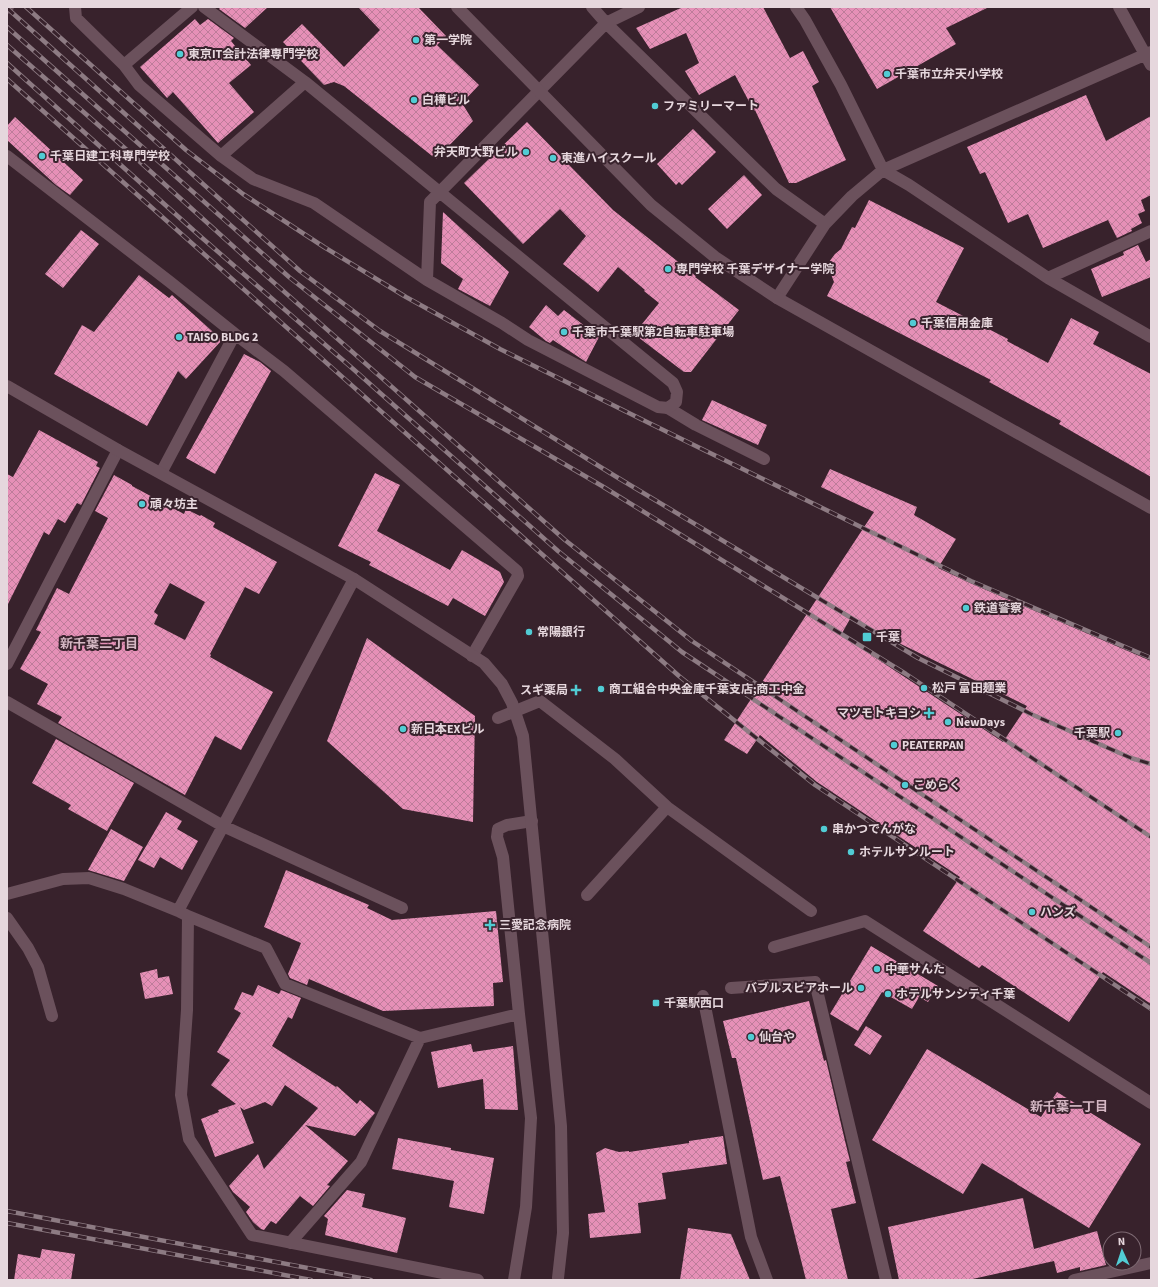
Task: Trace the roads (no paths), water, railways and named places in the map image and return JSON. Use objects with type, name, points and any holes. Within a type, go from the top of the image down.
[{"type":"street","points":[[75,7],[76,18],[124,65],[139,85],[220,156],[253,179],[314,203],[427,280],[502,323],[528,340],[658,406],[668,408],[696,425],[764,458]]},
{"type":"street","points":[[124,65],[192,7]]},
{"type":"street","points":[[204,7],[305,82],[673,383],[677,392],[676,402],[668,408]]},
{"type":"street","points":[[457,7],[651,205],[715,257],[777,298],[1151,508]]},
{"type":"street","points":[[592,7],[606,23],[776,189],[825,224]]},
{"type":"street","points":[[427,280],[430,202],[606,23],[639,7]]},
{"type":"street","points":[[796,7],[805,20],[841,84],[883,170],[909,185],[1048,278],[1151,337]]},
{"type":"street","points":[[777,298],[825,224],[852,196],[883,170],[1149,57],[1119,7]]},
{"type":"street","points":[[220,156],[305,82]]},
{"type":"street","points":[[7,156],[284,371],[517,571],[518,576],[472,656]]},
{"type":"street","points":[[1048,278],[1151,231]]},
{"type":"street","points":[[161,473],[235,334]]},
{"type":"street","points":[[7,386],[118,450],[354,579],[484,663],[502,684],[512,703],[523,736],[561,1126],[563,1233],[558,1278]]},
{"type":"street","points":[[7,664],[118,450]]},
{"type":"street","points":[[354,579],[223,826],[183,914],[187,1010],[181,1094],[189,1139],[252,1236],[478,1280]]},
{"type":"street","points":[[498,718],[540,701],[615,759],[667,807],[811,911]]},
{"type":"street","points":[[7,702],[223,826],[402,908]]},
{"type":"street","points":[[587,895],[667,807]]},
{"type":"street","points":[[514,1280],[526,1207],[531,1118],[503,857],[497,837],[498,829],[507,825],[532,821]]},
{"type":"street","points":[[7,894],[63,879],[89,878],[124,889],[266,948],[285,984],[420,1038],[519,1014]]},
{"type":"street","points":[[7,918],[28,948],[38,967],[52,1016]]},
{"type":"street","points":[[774,947],[865,921],[1151,1103]]},
{"type":"street","points":[[731,988],[815,982],[886,1280]]},
{"type":"street","points":[[703,996],[751,1237],[767,1280]]},
{"type":"street","points":[[290,1243],[361,1162],[420,1038]]},
{"type":"street","points":[[1074,1280],[1151,1263]]},
{"type":"railway","points":[[26,7],[186,150],[243,194],[324,247],[406,297],[500,349],[971,581],[1151,658]]},
{"type":"railway","points":[[7,8],[300,271],[380,331],[615,476],[918,658],[1031,714],[1131,758],[1151,764]]},
{"type":"railway","points":[[7,27],[289,277],[415,377],[602,486],[906,674],[1151,837]]},
{"type":"railway","points":[[7,45],[565,540],[692,641],[1151,947]]},
{"type":"railway","points":[[7,63],[201,237],[352,368],[558,551],[682,652],[1151,963]]},
{"type":"railway","points":[[7,79],[679,676],[815,785],[1151,1009]]},
{"type":"railway","points":[[7,1211],[371,1280]]},
{"type":"railway","points":[[7,1223],[311,1280]]},
{"type":"place","name":"第一学院","points":[[416,40]]},
{"type":"place","name":"東京IT会計法律専門学校","points":[[180,54]]},
{"type":"place","name":"千葉市立弁天小学校","points":[[887,74]]},
{"type":"place","name":"白樺ビル","points":[[414,100]]},
{"type":"place","name":"ファミリーマート","points":[[655,106]]},
{"type":"place","name":"弁天町大野ビル","points":[[526,152]]},
{"type":"place","name":"千葉日建工科専門学校","points":[[42,156]]},
{"type":"place","name":"東進ハイスクール","points":[[553,158]]},
{"type":"place","name":"専門学校 千葉デザイナー学院","points":[[668,269]]},
{"type":"place","name":"千葉信用金庫","points":[[913,323]]},
{"type":"place","name":"千葉市千葉駅第2自転車駐車場","points":[[564,332]]},
{"type":"place","name":"TAISO BLDG 2","points":[[179,337]]},
{"type":"place","name":"頑々坊主","points":[[142,504]]},
{"type":"place","name":"鉄道警察","points":[[966,608]]},
{"type":"place","name":"常陽銀行","points":[[529,632]]},
{"type":"place","name":"千葉","points":[[867,637]]},
{"type":"place","name":"松戸 富田麺業","points":[[924,688]]},
{"type":"place","name":"商工組合中央金庫千葉支店;商工中金","points":[[601,689]]},
{"type":"place","name":"スギ薬局","points":[[576,690]]},
{"type":"place","name":"マツモトキヨシ","points":[[929,713]]},
{"type":"place","name":"NewDays","points":[[948,722]]},
{"type":"place","name":"新日本EXビル","points":[[403,729]]},
{"type":"place","name":"千葉駅","points":[[1118,733]]},
{"type":"place","name":"PEATERPAN","points":[[894,745]]},
{"type":"place","name":"こめらく","points":[[905,785]]},
{"type":"place","name":"串かつでんがな","points":[[824,829]]},
{"type":"place","name":"ホテルサンルート","points":[[851,852]]},
{"type":"place","name":"ハンズ","points":[[1032,912]]},
{"type":"place","name":"三愛記念病院","points":[[490,925]]},
{"type":"place","name":"中華サんた","points":[[877,969]]},
{"type":"place","name":"バブルスビアホール","points":[[861,988]]},
{"type":"place","name":"ホテルサンシティ千葉","points":[[888,994]]},
{"type":"place","name":"千葉駅西口","points":[[656,1003]]},
{"type":"place","name":"仙台や","points":[[751,1037]]},
{"type":"district","name":"新千葉二丁目","points":[[99,644]]},
{"type":"district","name":"新千葉一丁目","points":[[1069,1107]]}]
